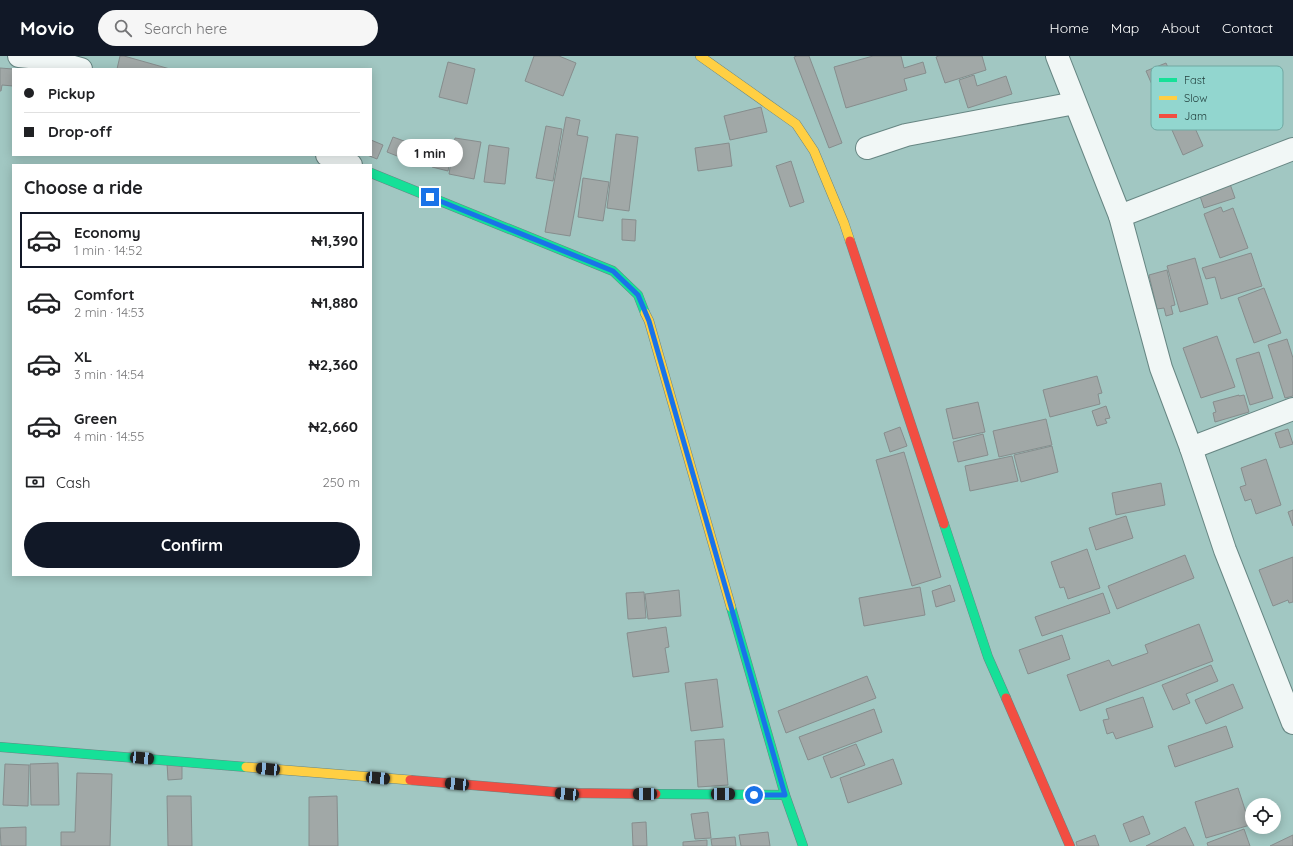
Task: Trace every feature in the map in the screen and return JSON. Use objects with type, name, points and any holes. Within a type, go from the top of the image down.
[{"type":"street","points":[[19,56],[40,58],[77,68]]},
{"type":"street","points":[[82,68],[88,56]]},
{"type":"street","points":[[700,56],[796,124],[814,151],[844,223],[988,657],[1070,846]]},
{"type":"street","points":[[1057,56],[1120,216],[1161,368],[1191,448],[1225,550],[1293,723]]},
{"type":"street","points":[[867,148],[906,135],[1075,103]]},
{"type":"street","points":[[1120,216],[1293,149]]},
{"type":"street","points":[[328,156],[348,164]]},
{"type":"street","points":[[372,173],[613,271],[638,295],[649,321],[785,795],[803,846]]},
{"type":"street","points":[[1191,448],[1293,409]]},
{"type":"street","points":[[0,747],[567,794],[785,795]]},
{"type":"building","points":[[120,56],[124,56],[166,68],[117,68]]},
{"type":"building","points":[[534,56],[559,56],[576,63],[563,96],[525,81]]},
{"type":"building","points":[[809,56],[842,143],[829,148],[794,57]]},
{"type":"building","points":[[873,56],[901,56],[904,68],[923,62],[926,73],[904,79],[907,90],[846,108],[834,67]]},
{"type":"building","points":[[982,56],[986,70],[945,83],[936,57]]},
{"type":"building","points":[[448,62],[475,69],[467,104],[439,97]]},
{"type":"building","points":[[1166,63],[1167,66],[1158,66]]},
{"type":"building","points":[[0,68],[12,69],[12,86],[2,85],[0,91]]},
{"type":"building","points":[[1151,69],[1151,82],[1146,71]]},
{"type":"building","points":[[974,75],[977,86],[1006,76],[1012,94],[968,108],[959,80]]},
{"type":"building","points":[[761,107],[767,132],[730,140],[724,116]]},
{"type":"building","points":[[566,117],[580,120],[577,135],[588,137],[570,236],[545,232]]},
{"type":"building","points":[[546,126],[562,129],[553,181],[536,178]]},
{"type":"building","points":[[1172,130],[1196,130],[1203,146],[1183,155]]},
{"type":"building","points":[[616,134],[638,137],[629,211],[607,208]]},
{"type":"building","points":[[393,137],[426,149],[420,165],[387,152]]},
{"type":"building","points":[[455,138],[481,142],[474,179],[449,174]]},
{"type":"building","points":[[372,140],[383,145],[377,159],[370,156],[372,156]]},
{"type":"building","points":[[729,143],[732,166],[698,171],[695,148]]},
{"type":"building","points":[[489,145],[509,148],[505,184],[484,182]]},
{"type":"building","points":[[436,147],[452,150],[448,171],[432,167]]},
{"type":"building","points":[[791,161],[804,202],[790,207],[776,166]]},
{"type":"building","points":[[583,178],[609,182],[603,221],[578,217]]},
{"type":"building","points":[[1230,184],[1235,198],[1204,208],[1199,193]]},
{"type":"building","points":[[1221,207],[1223,212],[1233,208],[1248,248],[1220,258],[1204,214]]},
{"type":"building","points":[[622,219],[636,220],[635,241],[622,240]]},
{"type":"building","points":[[1251,253],[1262,286],[1221,299],[1215,277],[1206,279],[1202,268]]},
{"type":"building","points":[[1195,258],[1208,304],[1180,312],[1167,266]]},
{"type":"building","points":[[1167,270],[1175,305],[1171,306],[1173,314],[1166,316],[1164,308],[1157,309],[1149,275]]},
{"type":"building","points":[[1264,288],[1281,333],[1254,343],[1238,298]]},
{"type":"building","points":[[1217,336],[1235,387],[1201,398],[1183,348]]},
{"type":"building","points":[[1287,339],[1293,358],[1293,396],[1285,398],[1268,345]]},
{"type":"building","points":[[1259,352],[1273,398],[1250,405],[1236,359]]},
{"type":"building","points":[[1097,376],[1102,393],[1098,394],[1100,404],[1050,417],[1043,390]]},
{"type":"building","points":[[1244,395],[1249,412],[1215,422],[1213,413],[1216,412],[1213,402]]},
{"type":"building","points":[[978,402],[985,432],[953,439],[946,409]]},
{"type":"building","points":[[1106,406],[1110,418],[1105,419],[1107,423],[1097,426],[1092,411]]},
{"type":"building","points":[[1046,419],[1052,445],[999,457],[993,431]]},
{"type":"building","points":[[900,427],[907,446],[890,452],[884,433]]},
{"type":"building","points":[[1288,429],[1293,444],[1280,448],[1275,433]]},
{"type":"building","points":[[983,434],[988,455],[958,462],[953,442]]},
{"type":"building","points":[[1052,446],[1058,472],[1021,482],[1014,455]]},
{"type":"building","points":[[904,452],[941,577],[912,586],[876,460]]},
{"type":"building","points":[[1012,456],[1018,481],[970,491],[965,466]]},
{"type":"building","points":[[1266,459],[1281,505],[1256,514],[1251,499],[1245,501],[1240,487],[1246,485],[1241,468]]},
{"type":"building","points":[[1161,483],[1165,505],[1116,515],[1112,493]]},
{"type":"building","points":[[1293,510],[1293,526],[1288,512]]},
{"type":"building","points":[[1126,516],[1133,538],[1096,550],[1089,528]]},
{"type":"building","points":[[1087,549],[1100,588],[1068,599],[1064,587],[1060,588],[1051,562]]},
{"type":"building","points":[[1185,555],[1194,578],[1117,609],[1108,586]]},
{"type":"building","points":[[1293,557],[1293,602],[1289,603],[1288,600],[1273,606],[1259,570]]},
{"type":"building","points":[[950,585],[955,601],[936,607],[932,591]]},
{"type":"building","points":[[920,587],[925,615],[864,626],[859,598]]},
{"type":"building","points":[[679,590],[681,616],[648,619],[645,594]]},
{"type":"building","points":[[644,592],[646,618],[628,619],[626,593]]},
{"type":"building","points":[[1103,593],[1110,613],[1042,636],[1035,617]]},
{"type":"building","points":[[1199,624],[1213,661],[1080,711],[1067,675],[1109,660],[1112,666],[1148,653],[1145,645]]},
{"type":"building","points":[[666,627],[669,647],[665,648],[669,672],[633,677],[627,633]]},
{"type":"building","points":[[1062,635],[1070,659],[1028,674],[1019,650]]},
{"type":"building","points":[[1211,665],[1218,681],[1186,694],[1190,703],[1173,710],[1162,685]]},
{"type":"building","points":[[867,676],[876,698],[786,733],[778,711]]},
{"type":"building","points":[[717,679],[723,727],[691,731],[685,683]]},
{"type":"building","points":[[1233,684],[1243,708],[1206,724],[1195,700]]},
{"type":"building","points":[[1143,697],[1153,727],[1116,739],[1113,732],[1107,734],[1103,720],[1109,719],[1106,709]]},
{"type":"building","points":[[874,709],[882,732],[808,760],[799,737]]},
{"type":"building","points":[[1226,726],[1233,747],[1175,767],[1168,746]]},
{"type":"building","points":[[724,739],[728,785],[698,787],[695,741]]},
{"type":"building","points":[[856,744],[865,765],[831,778],[823,757]]},
{"type":"building","points":[[893,759],[902,784],[848,803],[840,778]]},
{"type":"building","points":[[182,762],[182,779],[168,780],[167,763]]},
{"type":"building","points":[[58,763],[59,805],[31,805],[30,764]]},
{"type":"building","points":[[5,764],[29,765],[28,806],[3,805]]},
{"type":"building","points":[[77,773],[112,774],[110,846],[61,846],[61,832],[75,832]]},
{"type":"building","points":[[1238,788],[1245,810],[1245,826],[1206,838],[1195,802]]},
{"type":"building","points":[[167,796],[191,796],[192,846],[168,846]]},
{"type":"building","points":[[337,796],[338,846],[309,846],[309,797]]},
{"type":"building","points":[[708,812],[711,838],[695,839],[691,814]]},
{"type":"building","points":[[1143,816],[1150,834],[1130,842],[1123,824]]},
{"type":"building","points":[[646,822],[647,846],[633,846],[632,823]]},
{"type":"building","points":[[26,827],[26,846],[1,846],[0,828]]},
{"type":"building","points":[[1185,827],[1194,846],[1146,846]]},
{"type":"building","points":[[1244,829],[1250,846],[1208,846],[1207,843]]},
{"type":"building","points":[[768,832],[770,846],[741,846],[739,835]]},
{"type":"building","points":[[1095,835],[1099,846],[1077,846],[1076,842]]},
{"type":"building","points":[[1293,835],[1293,846],[1270,846]]},
{"type":"building","points":[[735,837],[736,846],[712,846],[711,839]]},
{"type":"building","points":[[707,840],[707,846],[683,846],[683,842]]},
{"type":"traffic: fast","points":[[372,173],[613,271],[638,295],[645,313]]},
{"type":"traffic: fast","points":[[944,524],[988,657],[1006,698]]},
{"type":"traffic: fast","points":[[731,607],[785,795],[803,846]]},
{"type":"traffic: fast","points":[[0,747],[246,767]]},
{"type":"traffic: fast","points":[[656,794],[785,795]]},
{"type":"traffic: slow","points":[[700,56],[796,124],[814,151],[850,241]]},
{"type":"traffic: slow","points":[[645,313],[649,321],[731,607]]},
{"type":"traffic: slow","points":[[246,767],[410,780]]},
{"type":"traffic: jam","points":[[850,241],[944,524]]},
{"type":"traffic: jam","points":[[1006,698],[1070,846]]},
{"type":"traffic: jam","points":[[410,780],[567,793],[656,794]]},
{"type":"route","points":[[430,197],[613,271],[638,295],[649,321],[785,795],[754,795]]}]
